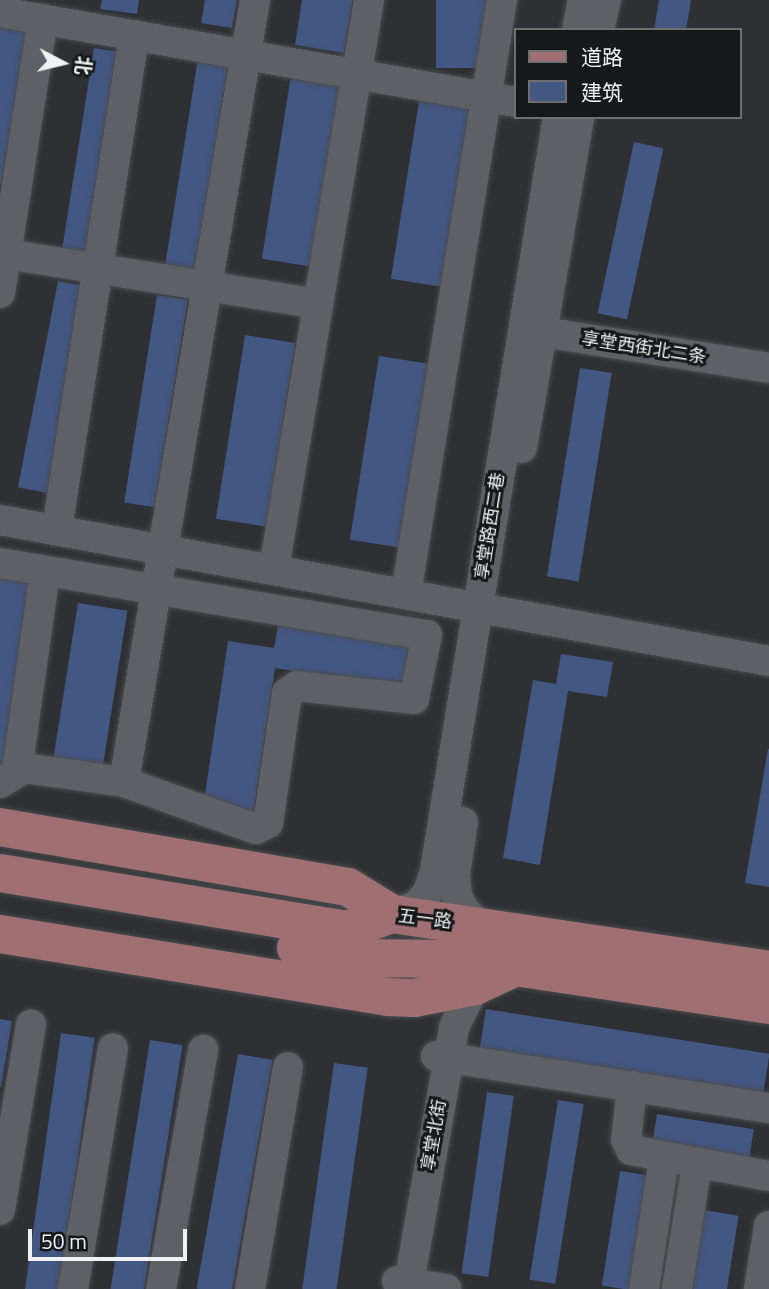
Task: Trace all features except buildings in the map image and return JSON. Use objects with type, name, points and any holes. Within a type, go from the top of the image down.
[{"type":"main road","points":[[0,827],[348,887],[392,914]]},
{"type":"main road","name":"五一路","points":[[0,873],[347,930],[392,914],[769,970]]},
{"type":"main road","points":[[0,900],[356,958],[448,960],[515,967],[769,1004]]},
{"type":"main road","points":[[0,934],[414,998],[475,986],[515,967]]},
{"type":"main road","points":[[593,977],[672,1014]]},
{"type":"main road","points":[[475,986],[769,1030]]},
{"type":"street","points":[[124,782],[255,0]]},
{"type":"street","points":[[274,569],[369,0]]},
{"type":"street","points":[[406,594],[501,99],[502,0]]},
{"type":"street","points":[[577,28],[583,0]]},
{"type":"street","points":[[599,28],[606,0]]},
{"type":"street","points":[[0,12],[501,99]]},
{"type":"street","points":[[0,292],[3,254],[43,19]]},
{"type":"street","points":[[57,529],[134,35]]},
{"type":"street","name":"享堂路西二巷","points":[[392,914],[416,906],[428,892],[435,871],[485,609],[531,330],[558,119]]},
{"type":"street","name":"享堂路西二巷","points":[[531,330],[579,119]]},
{"type":"street","points":[[3,254],[318,304]]},
{"type":"street","name":"享堂西街北二条","points":[[531,330],[769,368]]},
{"type":"street","points":[[0,520],[769,662]]},
{"type":"street","points":[[0,563],[427,635],[418,694],[407,701],[298,686],[287,693],[268,823],[256,829],[124,782],[24,768],[8,777]]},
{"type":"street","points":[[8,777],[45,571]]},
{"type":"street","name":"享堂路西二巷","points":[[482,927],[464,910],[455,874],[485,609]]},
{"type":"street","name":"享堂北街","points":[[402,1286],[442,1057],[475,986]]},
{"type":"street","name":"享堂北街","points":[[414,998],[433,1017],[442,1057]]},
{"type":"street","points":[[0,1210],[31,1025]]},
{"type":"street","points":[[73,1289],[113,1048]]},
{"type":"street","points":[[160,1289],[203,1050]]},
{"type":"street","points":[[442,1057],[769,1108]]},
{"type":"street","points":[[250,1289],[288,1068]]},
{"type":"street","points":[[632,1086],[628,1146],[636,1153],[769,1176]]},
{"type":"street","points":[[644,1289],[664,1158]]},
{"type":"street","points":[[677,1289],[697,1164]]},
{"type":"street","points":[[759,1289],[769,1226]]},
{"type":"street","points":[[402,1286],[446,1289]]}]
